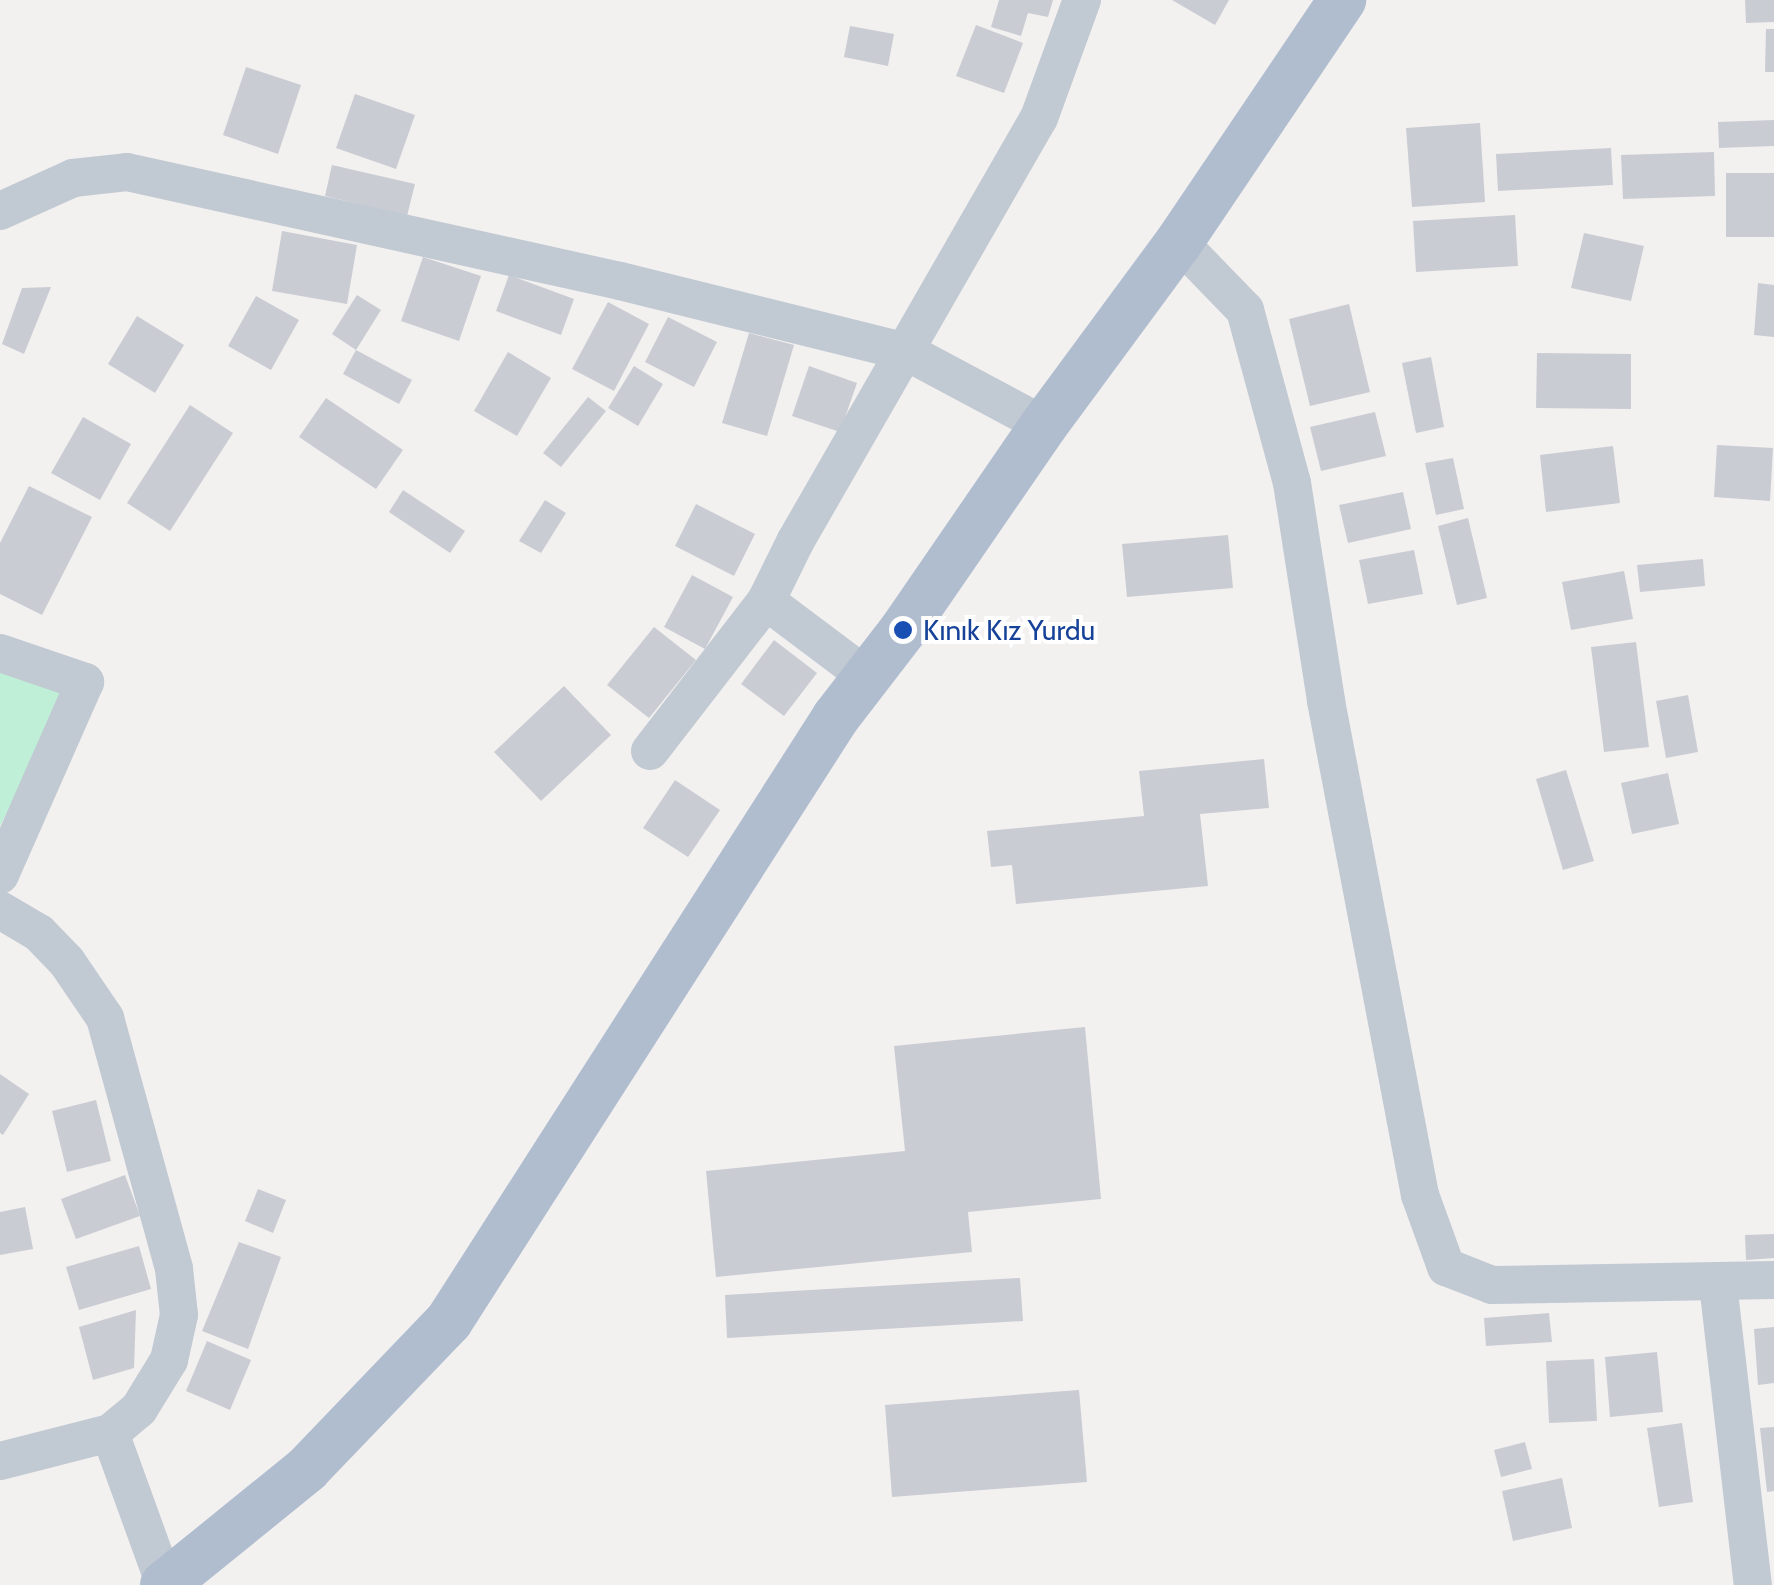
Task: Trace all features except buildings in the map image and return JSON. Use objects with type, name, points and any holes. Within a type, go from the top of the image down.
[{"type":"main road","points":[[164,1585],[306,1469],[449,1321],[866,676],[904,630],[1044,425],[1180,242],[1342,0]]},
{"type":"street","points":[[650,751],[766,601],[795,542],[1039,118],[1082,0]]},
{"type":"street","points":[[0,212],[73,178],[127,172],[620,281],[907,352],[1044,425]]},
{"type":"street","points":[[1180,242],[1245,310],[1292,483],[1326,701],[1416,1176],[1446,1267],[1492,1286],[1774,1280]]},
{"type":"street","points":[[766,601],[866,676]]},
{"type":"street","points":[[0,653],[85,682],[0,874]]},
{"type":"street","points":[[0,910],[39,934],[67,962],[105,1018],[174,1269],[178,1314],[169,1360],[151,1394],[110,1433],[0,1461]]},
{"type":"street","points":[[1718,1284],[1753,1585]]},
{"type":"street","points":[[110,1433],[164,1585]]},
{"type":"green space","points":[[0,667],[67,694],[0,826]]},
{"type":"place","name":"Kınık Kız Yurdu","points":[[903,630]]}]
